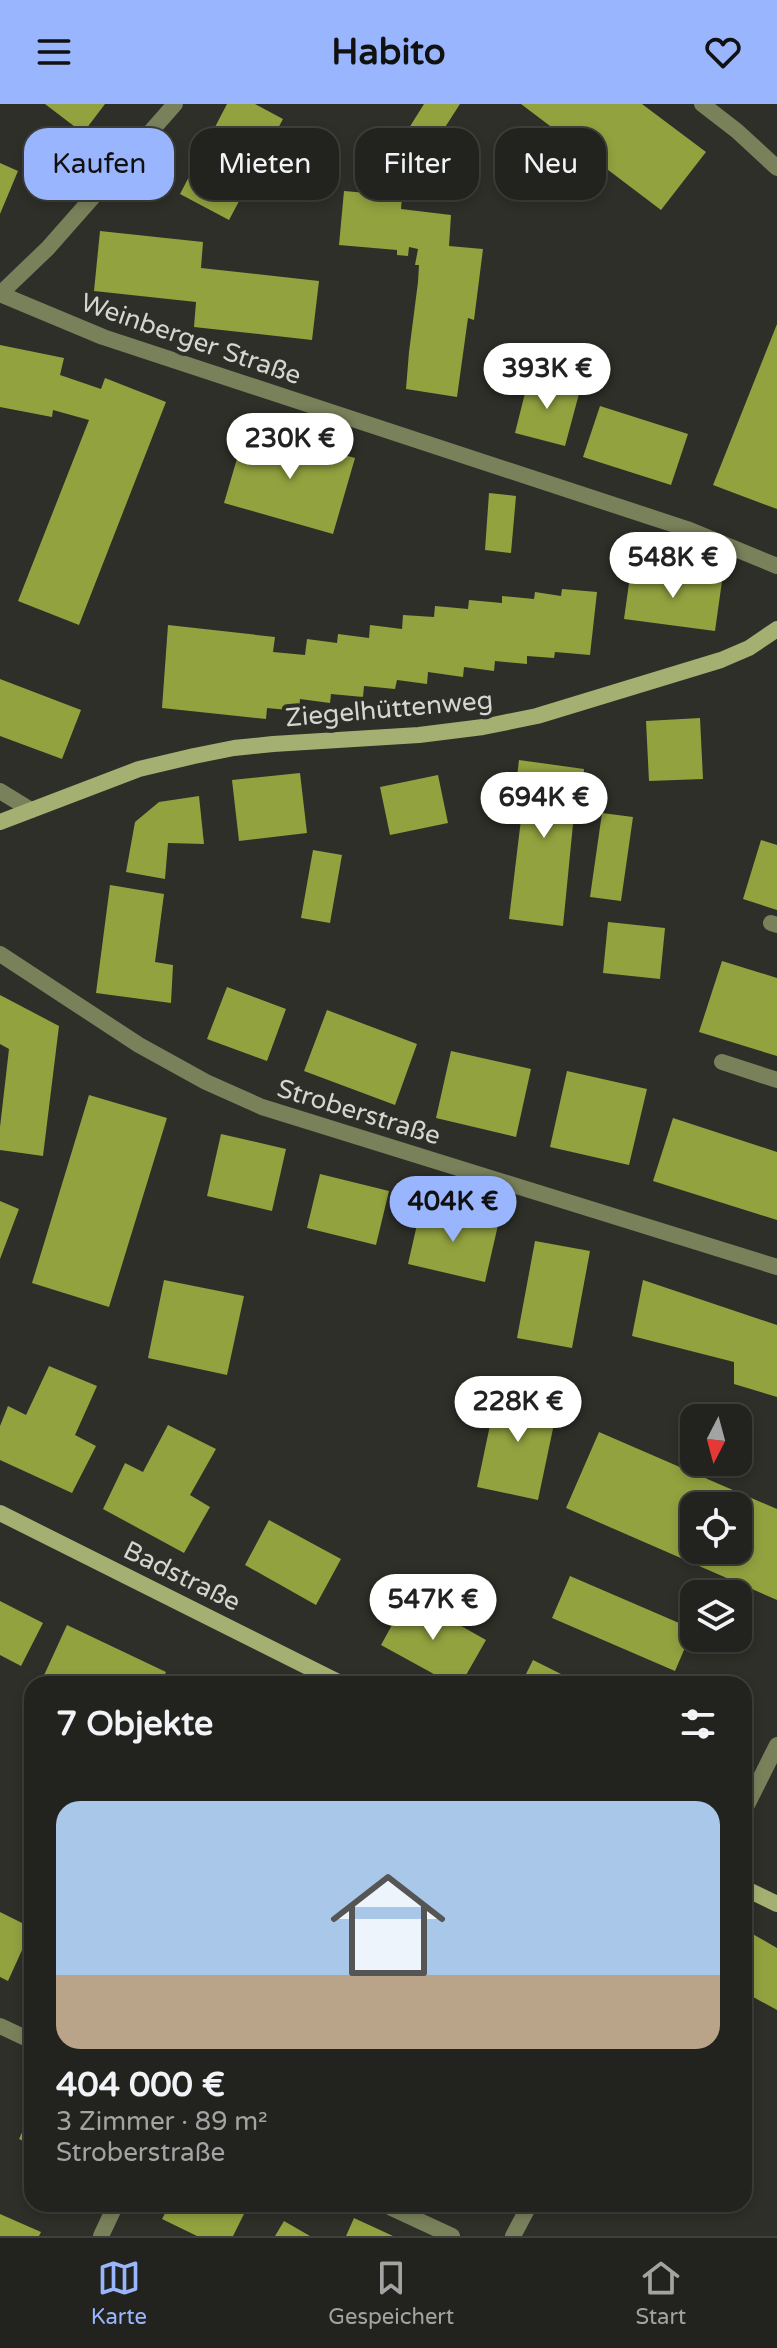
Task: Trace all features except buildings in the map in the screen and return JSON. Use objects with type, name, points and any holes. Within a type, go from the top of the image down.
[{"type":"street","points":[[0,294],[48,248],[175,104]]},
{"type":"street","points":[[702,104],[777,168]]},
{"type":"street","name":"Weinberger Straße","points":[[0,294],[103,337],[687,529],[777,566]]},
{"type":"street","name":"Ziegelhüttenweg","points":[[0,822],[139,769],[234,748],[419,735],[537,716],[721,660],[749,648],[777,629]]},
{"type":"street","points":[[0,791],[31,810]]},
{"type":"street","name":"Stroberstraße","points":[[0,954],[139,1045],[206,1082],[262,1107],[777,1267]]},
{"type":"street","points":[[722,1062],[777,1080]]},
{"type":"street","name":"Badstraße","points":[[0,1513],[326,1676]]},
{"type":"street","points":[[752,1795],[777,1745]]},
{"type":"street","points":[[752,1892],[777,1904]]},
{"type":"street","points":[[0,2026],[24,2037]]},
{"type":"street","points":[[101,2236],[112,2212]]},
{"type":"street","points":[[400,2212],[452,2236]]},
{"type":"street","points":[[513,2236],[526,2212]]}]
